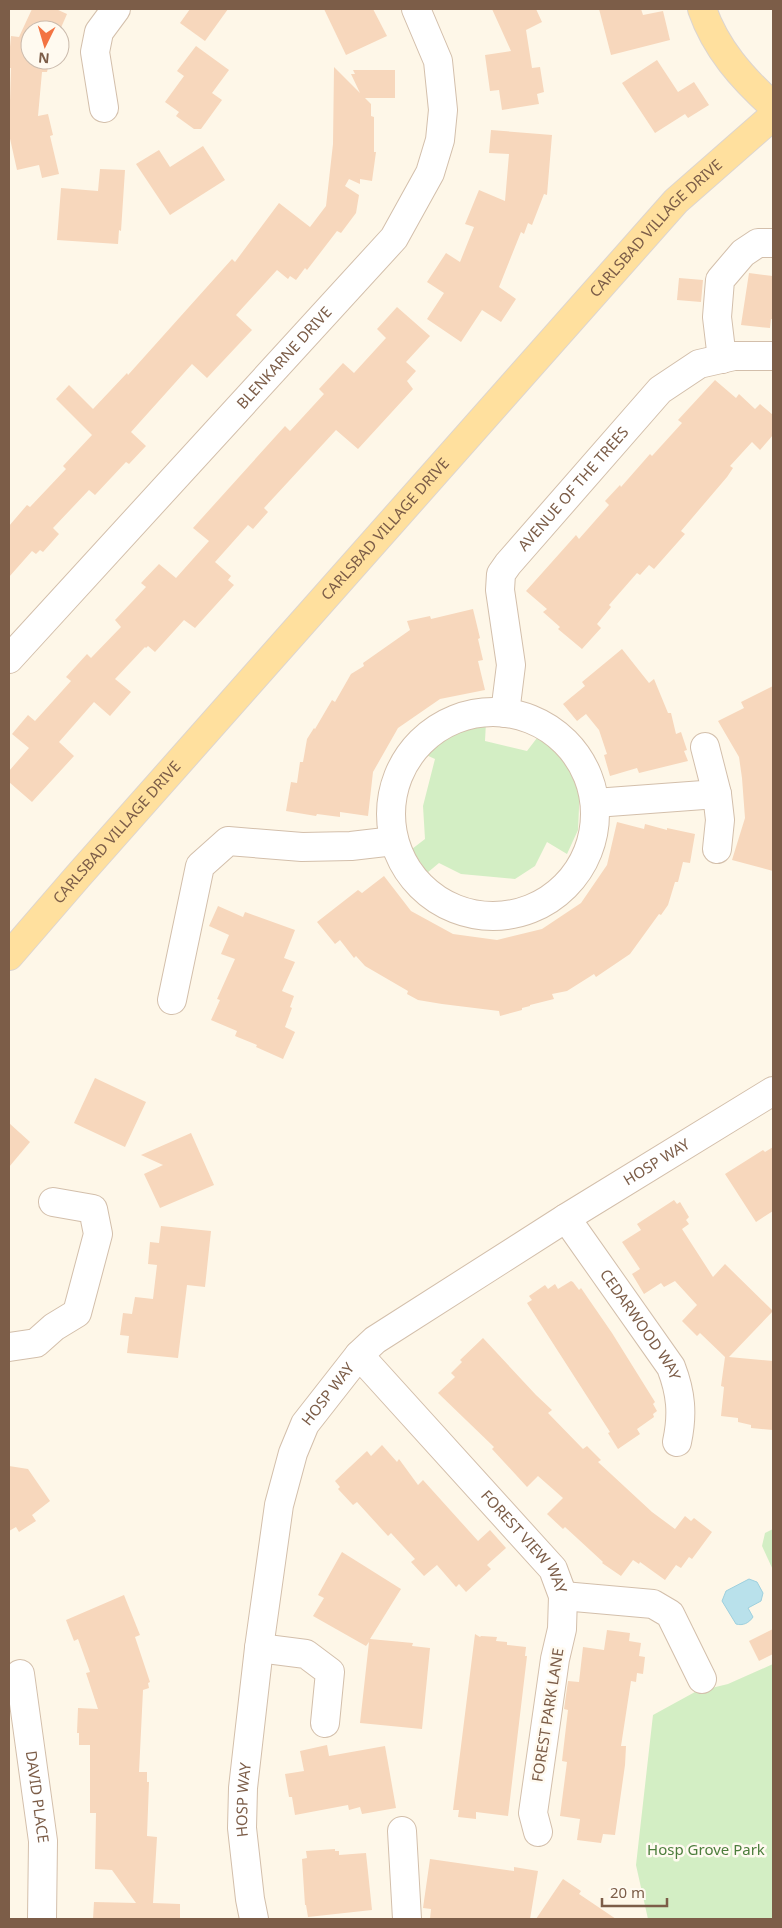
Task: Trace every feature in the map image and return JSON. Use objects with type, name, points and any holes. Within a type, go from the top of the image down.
[{"type":"main road","points":[[702,9],[714,38],[727,58],[745,80],[773,106]]},
{"type":"main road","name":"CARLSBAD VILLAGE DRIVE","points":[[9,956],[79,874],[676,201],[773,116]]},
{"type":"street","points":[[104,108],[95,52],[99,32],[116,9]]},
{"type":"street","name":"BLENKARNE DRIVE","points":[[9,659],[394,238],[430,172],[440,140],[443,110],[438,62],[416,9]]},
{"type":"street","points":[[722,359],[717,317],[720,280],[743,253],[758,243],[773,243]]},
{"type":"street","name":"AVENUE OF THE TREES","points":[[505,713],[511,665],[500,590],[501,574],[508,564],[660,390],[699,364],[734,356],[773,356]]},
{"type":"street","points":[[478,713],[505,713],[528,718],[552,730],[568,744],[583,764],[592,787],[595,803],[596,822],[591,846],[583,864],[573,878],[560,892],[545,903],[526,911],[507,915],[494,916],[467,913],[442,903],[418,884],[404,865],[394,841],[390,819],[395,783],[402,767],[416,746],[433,731],[456,718],[478,713]]},
{"type":"street","points":[[705,747],[717,794],[720,820],[717,849]]},
{"type":"street","points":[[595,803],[717,794]]},
{"type":"street","points":[[172,1000],[200,866],[228,841],[302,847],[351,846],[394,841]]},
{"type":"street","name":"HOSP WAY","points":[[254,1919],[242,1828],[243,1788],[259,1648],[279,1505],[293,1453],[305,1424],[359,1356],[375,1340],[566,1218],[773,1091]]},
{"type":"street","points":[[9,1347],[36,1343],[54,1327],[76,1313],[79,1305],[98,1234],[93,1209],[52,1202]]},
{"type":"street","name":"CEDARWOOD WAY","points":[[566,1218],[671,1367],[679,1387],[681,1416],[677,1442]]},
{"type":"street","name":"FOREST VIEW WAY","points":[[359,1356],[553,1569],[563,1596],[653,1604],[670,1614],[702,1679]]},
{"type":"street","name":"FOREST PARK LANE","points":[[538,1832],[534,1813],[555,1659],[562,1629],[563,1596]]},
{"type":"street","points":[[259,1648],[306,1654],[330,1672],[325,1722]]},
{"type":"street","name":"DAVID PLACE","points":[[20,1674],[19,1748],[43,1841],[42,1919]]},
{"type":"street","points":[[402,1831],[407,1919]]},
{"type":"green space","points":[[486,722],[485,741],[527,751],[540,734],[565,753],[580,786],[578,830],[567,854],[547,842],[535,866],[515,879],[461,874],[439,863],[427,873],[412,849],[425,839],[423,806],[435,759],[424,754],[437,740],[451,731],[459,727]]},
{"type":"green space","points":[[773,1529],[773,1570],[762,1546],[765,1533]]},
{"type":"green space","name":"Hosp Grove Park","points":[[773,1664],[773,1919],[648,1919],[636,1865],[653,1715],[695,1692],[728,1684]]},
{"type":"water","points":[[749,1579],[757,1582],[763,1593],[761,1601],[748,1608],[753,1617],[750,1621],[739,1625],[736,1624],[722,1601],[726,1591]]},
{"type":"building","points":[[32,9],[56,9],[67,14],[64,20],[27,20]]},
{"type":"building","points":[[190,9],[228,9],[205,41],[180,23]]},
{"type":"building","points":[[324,9],[373,9],[387,36],[346,55]]},
{"type":"building","points":[[492,9],[536,9],[542,22],[526,30],[532,68],[540,67],[544,92],[537,94],[539,104],[502,110],[499,90],[490,91],[485,55],[511,51]]},
{"type":"building","points":[[599,9],[641,9],[643,15],[663,11],[670,40],[611,55]]},
{"type":"building","points":[[20,35],[20,70],[48,70],[47,72],[42,72],[38,116],[48,114],[53,135],[50,136],[59,174],[42,178],[39,165],[17,170],[9,134],[11,68],[9,68],[9,58],[11,36],[19,37]]},
{"type":"building","points":[[196,46],[229,70],[212,93],[222,100],[201,129],[194,129],[176,116],[179,112],[165,102],[184,76],[177,71]]},
{"type":"building","points":[[657,60],[678,92],[694,82],[709,105],[688,118],[685,114],[655,133],[622,83]]},
{"type":"building","points":[[334,67],[360,93],[351,74],[355,74],[353,70],[395,70],[395,98],[365,98],[371,104],[371,116],[374,117],[374,152],[376,152],[372,181],[360,179],[360,184],[349,179],[345,186],[359,195],[356,213],[341,233],[337,231],[307,270],[305,268],[296,280],[290,276],[288,279],[277,270],[236,315],[252,330],[207,378],[192,364],[131,432],[146,446],[129,464],[126,462],[95,495],[89,490],[53,528],[59,534],[43,552],[40,550],[36,554],[32,551],[9,577],[9,526],[27,505],[30,507],[66,469],[63,466],[92,435],[56,399],[69,385],[93,409],[127,373],[128,375],[232,259],[235,262],[279,203],[310,227],[326,206],[333,144]]},
{"type":"building","points":[[491,130],[552,135],[547,195],[544,194],[532,225],[528,223],[524,234],[521,232],[499,287],[516,299],[501,322],[482,310],[461,342],[427,319],[444,293],[427,282],[446,253],[460,262],[474,227],[465,224],[479,190],[505,201],[509,154],[489,153]]},
{"type":"building","points":[[203,146],[225,180],[170,215],[136,164],[159,150],[170,167]]},
{"type":"building","points":[[100,169],[125,170],[121,231],[119,230],[118,244],[57,240],[61,188],[98,191]]},
{"type":"building","points":[[749,273],[773,276],[773,319],[771,319],[770,328],[741,325]]},
{"type":"building","points":[[679,278],[703,280],[701,302],[677,300]]},
{"type":"building","points":[[397,307],[430,336],[406,362],[416,371],[407,381],[413,389],[358,449],[336,430],[264,508],[268,512],[253,529],[248,525],[215,562],[231,576],[228,580],[234,585],[195,628],[184,620],[155,652],[148,646],[145,647],[115,679],[131,692],[110,716],[94,702],[59,742],[74,756],[32,802],[9,782],[9,771],[29,748],[12,734],[28,715],[35,721],[71,681],[66,677],[87,654],[91,658],[121,627],[115,620],[146,587],[141,583],[159,564],[176,578],[209,541],[193,528],[285,426],[290,431],[324,394],[319,389],[343,363],[354,373],[386,338],[377,329]]},
{"type":"building","points":[[715,380],[736,398],[739,394],[755,409],[760,404],[773,415],[773,435],[760,450],[752,442],[730,466],[733,468],[727,477],[681,531],[685,534],[654,569],[649,565],[640,575],[637,573],[609,605],[611,607],[597,624],[601,628],[582,649],[558,629],[560,627],[543,612],[547,609],[526,591],[576,535],[579,539],[609,505],[605,501],[620,485],[621,487],[650,454],[652,456],[682,423],[678,420]]},
{"type":"building","points":[[473,609],[483,660],[478,661],[485,690],[440,699],[398,728],[373,772],[368,816],[340,812],[340,817],[317,814],[316,816],[286,811],[291,782],[297,783],[300,762],[303,762],[307,739],[332,700],[335,702],[351,674],[364,666],[363,663],[410,630],[407,621],[430,616],[431,619]]},
{"type":"building","points":[[622,649],[649,683],[654,679],[668,713],[671,713],[676,734],[681,732],[687,750],[684,751],[688,761],[639,773],[637,768],[610,776],[604,755],[607,754],[599,730],[586,714],[577,721],[563,704],[585,686],[582,682]]},
{"type":"building","points":[[773,686],[773,871],[732,860],[745,818],[742,778],[739,757],[718,721],[744,708],[741,702]]},
{"type":"building","points":[[617,822],[644,829],[645,824],[667,830],[667,828],[695,834],[690,863],[683,862],[678,882],[675,882],[668,905],[661,915],[659,914],[630,954],[596,977],[594,974],[567,991],[552,994],[554,999],[530,1005],[522,1008],[522,1010],[500,1016],[499,1011],[418,1000],[407,994],[408,991],[365,966],[356,956],[354,958],[340,940],[335,944],[317,922],[358,890],[362,893],[384,876],[411,911],[453,934],[497,940],[542,929],[581,903],[607,865]]},
{"type":"building","points":[[218,906],[243,917],[245,912],[295,930],[284,958],[295,962],[282,991],[294,996],[285,1027],[295,1032],[283,1059],[235,1036],[237,1031],[211,1020],[220,1000],[217,999],[235,959],[221,954],[229,935],[209,926]]},
{"type":"building","points":[[95,1078],[146,1102],[125,1147],[74,1123]]},
{"type":"building","points":[[9,1123],[30,1142],[9,1167]]},
{"type":"building","points":[[191,1133],[214,1185],[160,1208],[144,1174],[163,1165],[141,1155]]},
{"type":"building","points":[[773,1147],[773,1211],[756,1222],[725,1174],[763,1150],[765,1152]]},
{"type":"building","points":[[674,1200],[677,1204],[680,1202],[689,1217],[686,1220],[689,1224],[682,1229],[713,1277],[725,1264],[773,1311],[729,1357],[773,1361],[773,1430],[751,1428],[751,1425],[738,1422],[738,1418],[721,1416],[724,1387],[721,1386],[725,1357],[700,1333],[697,1336],[682,1321],[697,1305],[675,1281],[664,1287],[661,1283],[644,1294],[632,1274],[640,1269],[622,1242],[641,1230],[637,1224]]},
{"type":"building","points":[[161,1226],[211,1231],[205,1287],[187,1285],[178,1358],[127,1353],[129,1336],[120,1335],[123,1313],[132,1314],[135,1297],[153,1299],[157,1265],[148,1264],[150,1242],[159,1243]]},
{"type":"building","points":[[571,1281],[579,1290],[581,1288],[612,1333],[655,1402],[653,1404],[657,1411],[653,1414],[654,1417],[637,1429],[640,1434],[618,1449],[608,1433],[610,1432],[527,1303],[532,1300],[529,1296],[545,1285],[548,1289],[555,1284],[558,1289]]},
{"type":"building","points":[[483,1338],[552,1410],[548,1413],[583,1449],[587,1446],[601,1460],[598,1462],[652,1512],[675,1529],[685,1516],[691,1521],[694,1518],[712,1532],[692,1559],[689,1557],[681,1568],[676,1565],[665,1580],[640,1562],[639,1564],[633,1560],[621,1576],[602,1563],[565,1527],[563,1529],[547,1514],[563,1498],[538,1476],[527,1487],[492,1449],[494,1447],[438,1393],[455,1377],[451,1373],[462,1362],[460,1360]]},
{"type":"building","points":[[382,1445],[397,1462],[399,1459],[418,1485],[423,1480],[478,1541],[490,1530],[506,1548],[487,1565],[491,1569],[466,1592],[459,1584],[456,1587],[437,1565],[424,1576],[411,1562],[415,1559],[391,1533],[388,1536],[357,1502],[353,1505],[338,1489],[340,1487],[335,1481],[367,1451],[371,1456]]},
{"type":"building","points":[[9,1466],[28,1469],[50,1501],[32,1515],[36,1521],[19,1532],[16,1527],[9,1531]]},
{"type":"building","points":[[342,1552],[401,1589],[370,1639],[413,1643],[412,1646],[430,1648],[422,1729],[360,1723],[369,1642],[366,1646],[313,1616],[324,1598],[318,1595]]},
{"type":"building","points":[[124,1595],[140,1635],[135,1637],[150,1682],[148,1683],[149,1688],[143,1690],[139,1772],[147,1772],[147,1782],[149,1782],[147,1836],[157,1837],[153,1903],[180,1904],[180,1919],[93,1919],[94,1902],[136,1903],[112,1870],[95,1869],[96,1813],[90,1813],[90,1745],[79,1745],[79,1733],[77,1733],[78,1708],[98,1709],[86,1673],[90,1672],[78,1639],[74,1641],[66,1620]]},
{"type":"building","points":[[773,1629],[773,1654],[759,1661],[749,1641]]},
{"type":"building","points":[[607,1630],[630,1633],[629,1641],[641,1643],[639,1656],[645,1657],[643,1674],[637,1673],[636,1682],[631,1681],[621,1746],[626,1746],[625,1765],[615,1835],[603,1834],[601,1843],[577,1840],[580,1819],[560,1816],[567,1762],[562,1761],[568,1710],[564,1709],[568,1681],[579,1682],[583,1647],[604,1650]]},
{"type":"building","points":[[475,1634],[480,1637],[497,1637],[496,1641],[507,1642],[507,1645],[526,1647],[525,1656],[527,1656],[508,1816],[476,1812],[476,1819],[458,1817],[459,1810],[453,1810]]},
{"type":"building","points":[[327,1745],[329,1756],[385,1746],[396,1808],[362,1814],[360,1807],[349,1810],[348,1805],[295,1815],[292,1797],[289,1797],[285,1774],[304,1771],[300,1751]]},
{"type":"building","points":[[335,1849],[335,1851],[339,1851],[339,1855],[366,1853],[372,1910],[308,1917],[305,1905],[302,1859],[307,1858],[306,1851]]},
{"type":"building","points":[[430,1859],[514,1871],[514,1867],[538,1871],[530,1919],[430,1919],[431,1909],[423,1908]]},
{"type":"building","points":[[563,1879],[581,1891],[579,1894],[616,1919],[536,1919]]}]
